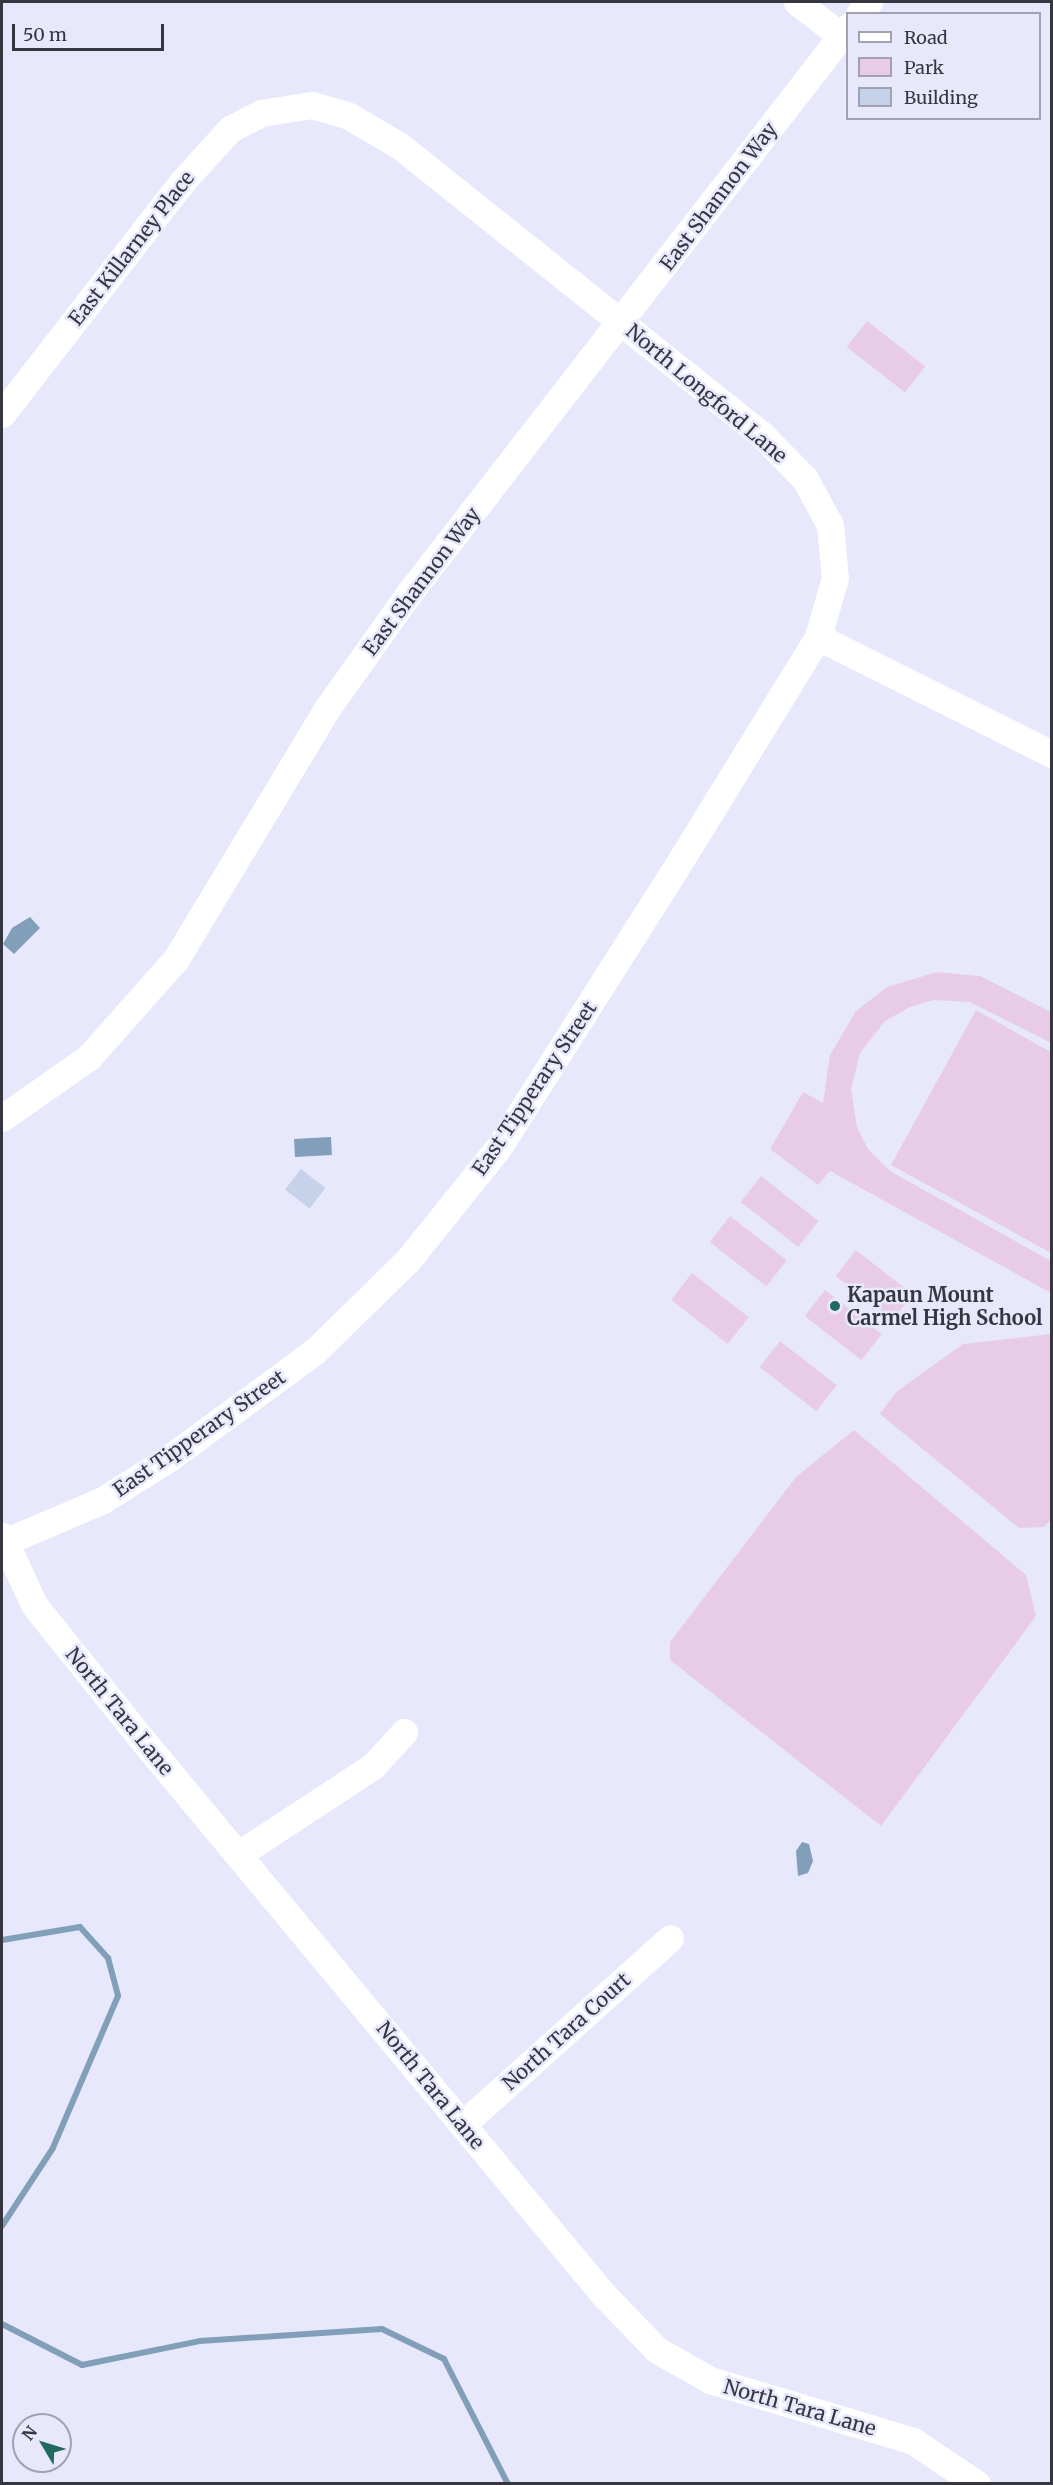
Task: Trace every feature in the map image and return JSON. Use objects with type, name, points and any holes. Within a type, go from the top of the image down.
[{"type":"street","points":[[797,2],[844,31]]},
{"type":"street","name":"East Shannon Way","points":[[2,1118],[89,1057],[176,959],[326,710],[410,592],[844,31]]},
{"type":"street","name":"North Longford Lane","points":[[281,109],[312,105],[347,115],[400,146],[761,434],[805,478],[830,525],[835,578],[818,637]]},
{"type":"street","name":"East Killarney Place","points":[[2,414],[190,173],[230,129],[281,109]]},
{"type":"street","points":[[818,637],[1052,754]]},
{"type":"street","name":"East Tipperary Street","points":[[2,1540],[101,1501],[168,1459],[315,1351],[408,1260],[498,1149],[818,637]]},
{"type":"street","name":"North Tara Lane","points":[[2,1540],[35,1606],[604,2295],[657,2350],[710,2380],[913,2441],[977,2484]]},
{"type":"street","points":[[239,1854],[373,1766],[404,1732]]},
{"type":"street","name":"North Tara Court","points":[[463,2124],[670,1938]]},
{"type":"green space","points":[[867,321],[925,367],[905,393],[847,347]]},
{"type":"green space","points":[[937,972],[980,976],[1051,1012],[1051,1043],[970,1002],[934,1000],[910,1007],[885,1021],[860,1053],[851,1089],[857,1127],[868,1149],[890,1171],[1051,1261],[1051,1293],[830,1171],[818,1185],[770,1149],[803,1092],[823,1103],[830,1055],[856,1011],[887,987]]},
{"type":"green space","points":[[976,1010],[1051,1052],[1051,1253],[891,1165]]},
{"type":"green space","points":[[761,1176],[819,1221],[798,1247],[741,1202]]},
{"type":"green space","points":[[730,1216],[787,1260],[766,1286],[710,1242]]},
{"type":"green space","points":[[856,1250],[913,1294],[892,1320],[836,1276]]},
{"type":"green space","points":[[692,1273],[749,1317],[728,1344],[671,1300]]},
{"type":"green space","points":[[825,1290],[882,1334],[861,1360],[805,1316]]},
{"type":"green space","points":[[1051,1334],[1051,1520],[1044,1527],[1019,1528],[880,1414],[896,1392],[963,1344]]},
{"type":"green space","points":[[780,1341],[837,1385],[816,1411],[760,1367]]},
{"type":"green space","points":[[854,1430],[1026,1575],[1036,1616],[881,1826],[670,1660],[670,1642],[796,1477]]},
{"type":"water","points":[[30,917],[40,928],[14,954],[3,944],[12,928]]},
{"type":"water","points":[[331,1137],[332,1155],[295,1157],[294,1139]]},
{"type":"water","points":[[802,1842],[809,1844],[813,1861],[808,1873],[798,1876],[796,1851]]},
{"type":"building","points":[[301,1169],[325,1188],[309,1209],[285,1189]]},
{"type":"waterway","points":[[2,1940],[80,1927],[108,1958],[118,1996],[53,2148],[2,2226]]},
{"type":"waterway","points":[[2,2324],[82,2365],[200,2341],[382,2329],[444,2359],[508,2484]]},
{"type":"place","name":"Kapaun Mount Carmel High School","points":[[835,1306]]}]
